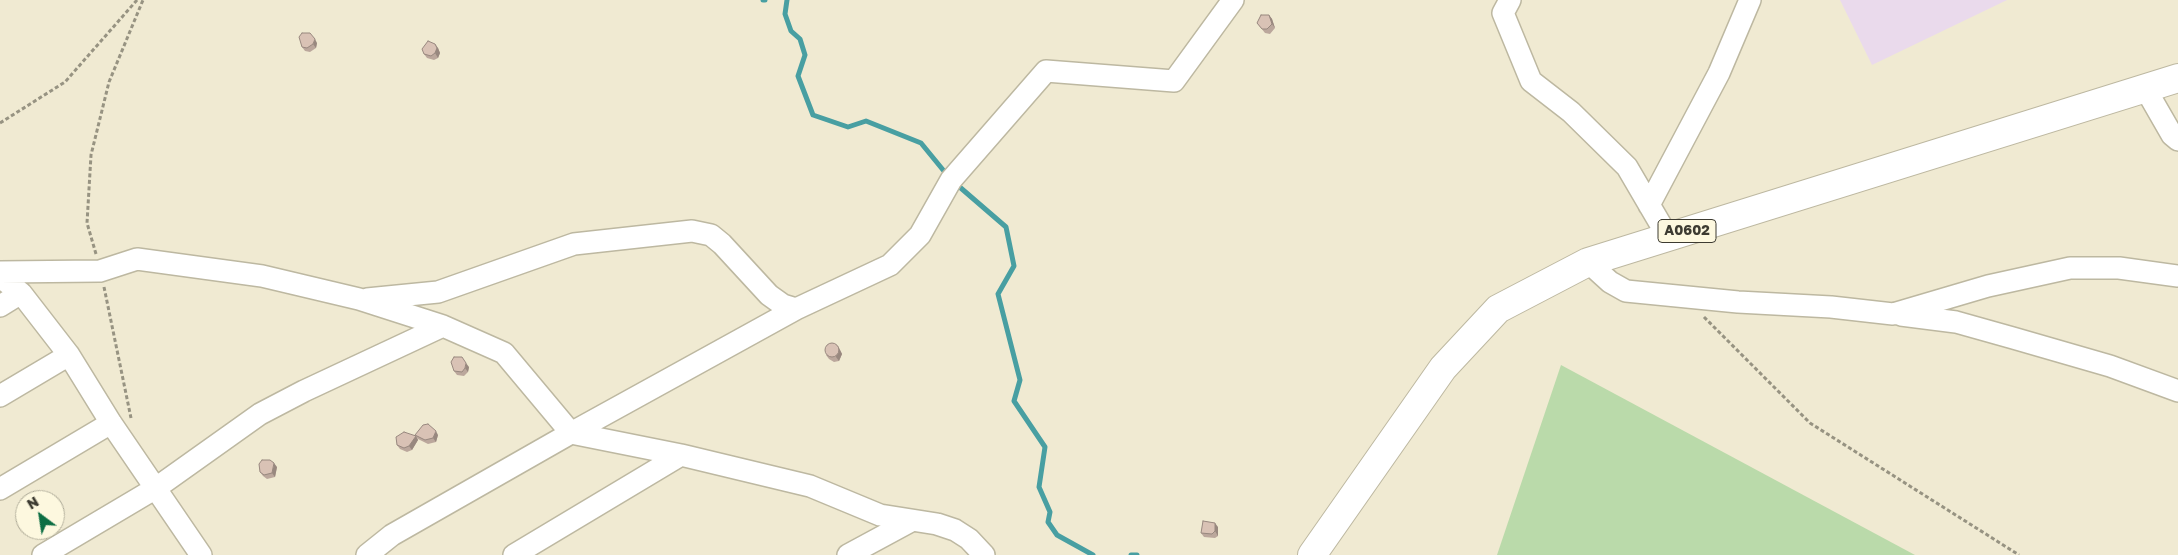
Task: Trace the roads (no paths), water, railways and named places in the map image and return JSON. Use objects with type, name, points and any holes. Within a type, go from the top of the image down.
[{"type":"highway","name":"A0602","points":[[1312,555],[1443,368],[1498,309],[1588,262],[2178,78]]},
{"type":"street","points":[[367,555],[392,535],[571,433],[796,309],[890,265],[920,235],[951,180],[1046,71],[1174,81],[1233,0]]},
{"type":"street","points":[[1510,0],[1503,13],[1531,81],[1571,112],[1627,166],[1668,237]]},
{"type":"street","points":[[1649,205],[1719,73],[1750,0]]},
{"type":"street","points":[[2145,88],[2172,135],[2178,140]]},
{"type":"street","points":[[359,299],[438,292],[574,244],[692,230],[711,235],[722,244],[769,295],[783,305],[796,309]]},
{"type":"street","points":[[0,272],[100,271],[137,259],[262,276],[359,299],[443,326],[504,353],[571,433],[680,455],[810,486],[880,515],[954,530],[970,539],[984,555]]},
{"type":"street","points":[[1588,262],[1610,282],[1626,291],[1738,302],[1830,307],[1956,322],[2110,366],[2178,391]]},
{"type":"street","points":[[1893,314],[1988,286],[2070,268],[2119,268],[2178,276]]},
{"type":"street","points":[[0,277],[21,294],[69,355],[111,423],[201,555]]},
{"type":"street","points":[[0,306],[21,294]]},
{"type":"street","points":[[43,555],[156,488],[260,414],[304,391],[443,326]]},
{"type":"street","points":[[0,396],[69,355]]},
{"type":"street","points":[[0,489],[111,423]]},
{"type":"street","points":[[514,555],[680,455]]},
{"type":"street","points":[[848,555],[911,521]]},
{"type":"waterway","points":[[787,0],[785,14],[791,31],[800,39],[805,55],[798,76],[813,115],[848,127],[866,121],[921,143],[948,176]]},
{"type":"waterway","points":[[955,183],[1006,227],[1014,266],[998,294],[1020,380],[1014,401],[1045,447],[1039,487],[1050,512],[1048,522],[1057,535],[1093,555]]},
{"type":"waterway","points":[[1131,555],[1137,555]]}]
